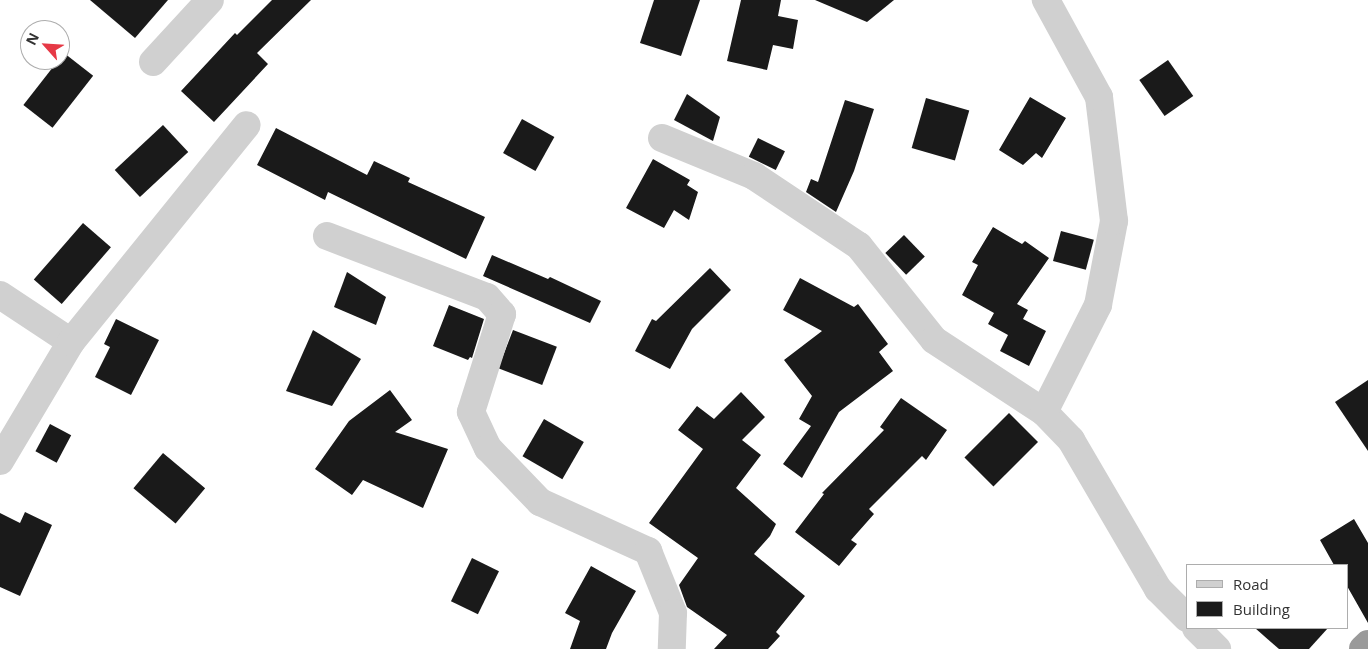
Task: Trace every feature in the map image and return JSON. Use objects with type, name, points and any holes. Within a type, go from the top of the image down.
[{"type":"highway","points":[[1364,649],[1368,644]]},
{"type":"street","points":[[152,62],[210,0]]},
{"type":"street","points":[[1044,412],[1098,305],[1114,221],[1099,97],[1046,0]]},
{"type":"street","points":[[0,461],[71,342],[247,125]]},
{"type":"street","points":[[662,138],[754,176],[859,246],[934,340],[1044,412],[1071,440],[1158,589],[1186,617]]},
{"type":"street","points":[[327,236],[487,297],[502,314],[471,412],[488,448],[540,502],[648,552],[673,614],[672,649]]},
{"type":"street","points":[[0,295],[71,342]]},
{"type":"street","points":[[1197,629],[1217,649]]},
{"type":"building","points":[[90,0],[168,0],[135,38]]},
{"type":"building","points":[[272,0],[311,0],[257,53],[268,64],[214,122],[181,91],[235,33],[237,35]]},
{"type":"building","points":[[654,0],[700,0],[681,56],[640,43]]},
{"type":"building","points":[[741,0],[781,0],[778,16],[798,20],[793,49],[773,45],[767,70],[727,61]]},
{"type":"building","points":[[815,0],[894,0],[867,22]]},
{"type":"building","points":[[70,58],[93,76],[53,128],[23,105],[51,70],[70,70]]},
{"type":"building","points":[[1168,60],[1193,96],[1165,116],[1139,80]]},
{"type":"building","points":[[687,94],[720,117],[713,141],[674,120]]},
{"type":"building","points":[[1030,97],[1066,118],[1042,158],[1036,153],[1023,165],[999,150]]},
{"type":"building","points":[[926,98],[969,110],[955,160],[912,148]]},
{"type":"building","points":[[845,100],[874,109],[854,171],[836,212],[806,192],[811,179],[818,182]]},
{"type":"building","points":[[522,119],[554,137],[535,171],[503,153]]},
{"type":"building","points":[[163,125],[188,152],[140,197],[115,170]]},
{"type":"building","points":[[276,128],[367,175],[374,161],[410,178],[408,182],[485,217],[466,259],[328,192],[325,200],[257,165]]},
{"type":"building","points":[[758,138],[785,151],[776,170],[749,157]]},
{"type":"building","points":[[653,159],[690,180],[687,185],[698,192],[689,220],[674,210],[664,228],[626,208]]},
{"type":"building","points":[[83,223],[111,247],[62,304],[34,280]]},
{"type":"building","points":[[993,227],[1022,244],[1025,241],[1049,258],[1017,304],[1028,310],[1023,319],[1046,331],[1029,366],[1000,351],[1008,335],[988,324],[994,313],[962,295],[978,265],[972,262]]},
{"type":"building","points":[[1061,231],[1094,240],[1086,270],[1053,261]]},
{"type":"building","points":[[904,235],[925,257],[906,275],[885,253]]},
{"type":"building","points":[[492,255],[548,279],[550,277],[601,301],[590,323],[483,276]]},
{"type":"building","points":[[710,268],[731,290],[692,329],[670,369],[635,351],[652,319],[656,321]]},
{"type":"building","points":[[347,272],[386,297],[376,325],[334,307]]},
{"type":"building","points":[[800,278],[854,307],[858,304],[888,344],[879,352],[893,371],[839,412],[802,478],[783,464],[811,426],[799,419],[812,396],[784,360],[822,331],[783,310]]},
{"type":"building","points":[[449,305],[484,319],[472,358],[470,357],[468,360],[433,346]]},
{"type":"building","points":[[116,319],[159,340],[131,395],[95,377],[110,347],[104,344]]},
{"type":"building","points":[[313,330],[361,359],[332,406],[286,391]]},
{"type":"building","points":[[513,330],[557,347],[542,385],[498,368]]},
{"type":"building","points":[[1368,380],[1368,451],[1335,402]]},
{"type":"building","points":[[390,390],[412,420],[395,432],[448,449],[423,508],[363,480],[352,495],[315,469],[349,421]]},
{"type":"building","points":[[741,392],[765,417],[742,440],[761,455],[736,488],[776,524],[770,536],[754,554],[805,596],[776,632],[780,636],[768,649],[714,649],[727,635],[687,607],[679,585],[698,558],[649,523],[703,449],[678,430],[697,406],[714,419]]},
{"type":"building","points":[[901,398],[947,430],[926,460],[922,456],[869,509],[874,514],[851,540],[857,544],[839,566],[795,532],[824,494],[822,493],[884,430],[880,427]]},
{"type":"building","points":[[1009,413],[1038,442],[993,487],[964,458]]},
{"type":"building","points":[[544,419],[584,442],[562,479],[522,456]]},
{"type":"building","points":[[50,424],[71,435],[57,463],[35,451]]},
{"type":"building","points":[[163,453],[205,488],[176,524],[133,488]]},
{"type":"building","points":[[25,512],[52,525],[20,596],[0,587],[0,513],[20,523]]},
{"type":"building","points":[[1354,519],[1368,543],[1368,623],[1348,588],[1348,564],[1333,564],[1320,540]]},
{"type":"building","points":[[472,558],[499,571],[478,614],[451,601]]},
{"type":"building","points":[[591,566],[636,591],[612,633],[606,649],[570,649],[580,621],[565,613]]},
{"type":"building","points":[[1256,629],[1327,629],[1309,649],[1279,649]]}]
